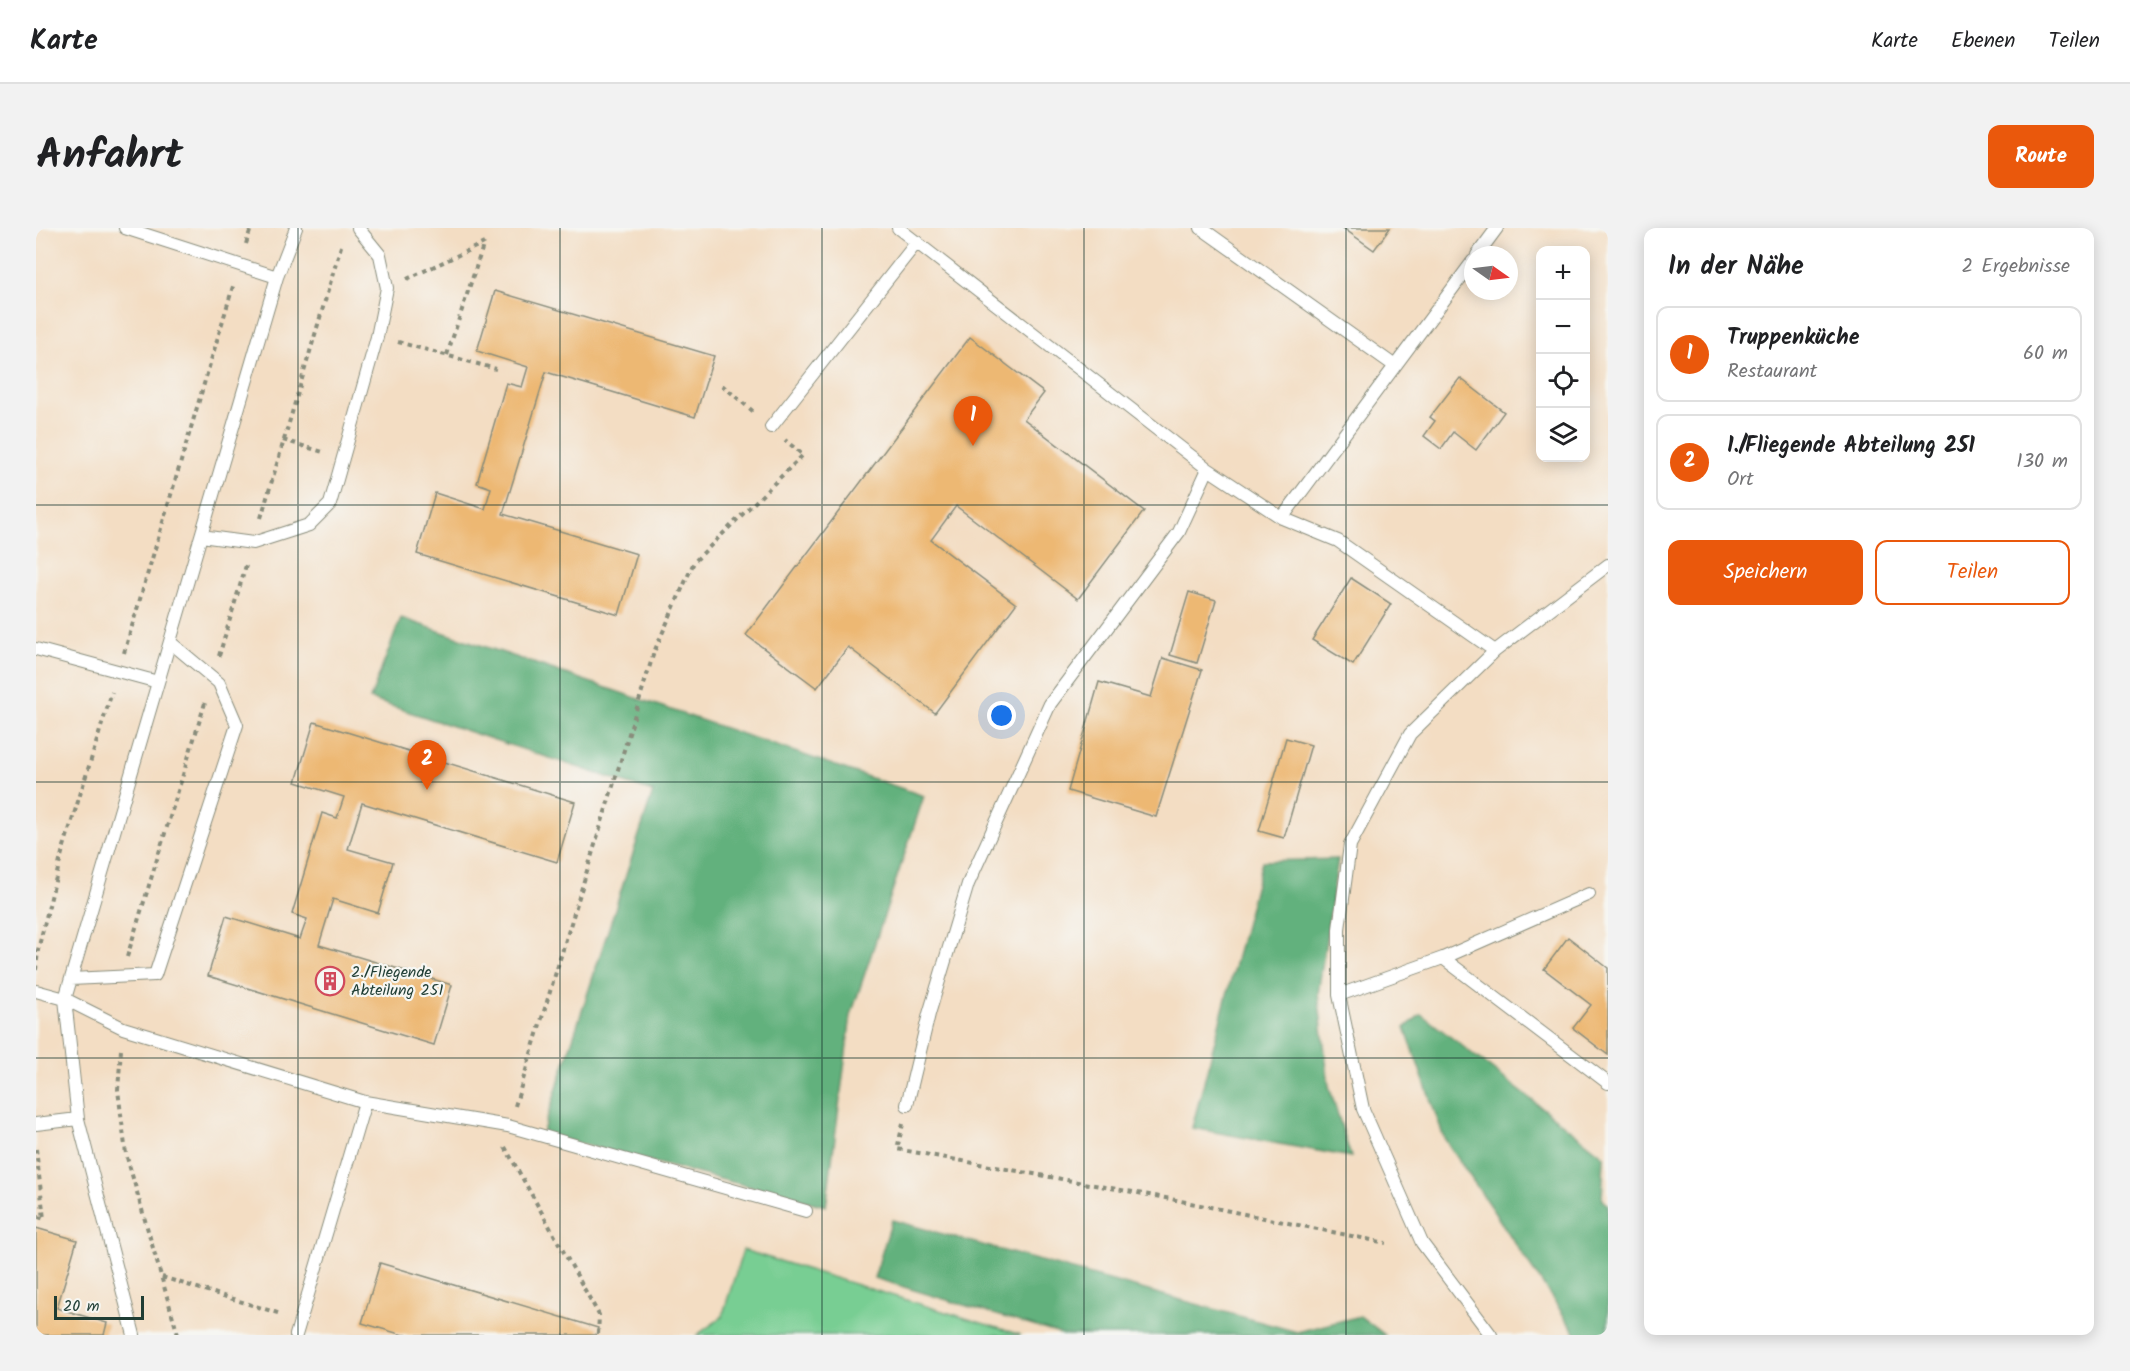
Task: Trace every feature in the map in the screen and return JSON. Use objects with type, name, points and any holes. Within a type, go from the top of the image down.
[{"type":"lane","points":[[125,228],[277,277]]},
{"type":"lane","points":[[134,1335],[78,1119],[65,999],[277,277],[296,228]]},
{"type":"lane","points":[[201,536],[253,543],[309,525],[330,504],[377,337],[387,288],[380,255],[358,228]]},
{"type":"lane","points":[[898,228],[1208,469],[1282,518],[1338,541],[1495,651]]},
{"type":"lane","points":[[1201,228],[1395,366]]},
{"type":"lane","points":[[1484,246],[1497,228]]},
{"type":"lane","points":[[771,427],[917,242]]},
{"type":"lane","points":[[1282,518],[1464,273]]},
{"type":"lane","points":[[907,1105],[929,1014],[968,884],[1050,704],[1179,532],[1208,469]]},
{"type":"lane","points":[[1491,1335],[1422,1243],[1363,1109],[1339,995],[1339,929],[1350,845],[1410,734],[1495,651],[1608,565]]},
{"type":"lane","points":[[70,979],[155,975],[237,725],[219,683],[170,642]]},
{"type":"lane","points":[[36,649],[158,681]]},
{"type":"lane","points":[[1339,995],[1443,958],[1589,894]]},
{"type":"lane","points":[[1443,958],[1608,1083]]},
{"type":"lane","points":[[36,991],[65,999],[123,1028],[365,1102],[508,1126],[806,1211]]},
{"type":"lane","points":[[296,1335],[365,1102]]},
{"type":"lane","points":[[36,1124],[78,1119]]},
{"type":"path","points":[[36,972],[38,950],[62,853],[251,228]]},
{"type":"path","points":[[387,288],[484,243],[447,355]]},
{"type":"path","points":[[377,337],[496,369]]},
{"type":"path","points":[[598,1335],[599,1315],[504,1145],[659,642],[694,562],[803,455],[722,385]]},
{"type":"path","points":[[283,440],[343,458]]},
{"type":"path","points":[[907,1105],[897,1149],[1171,1199],[1386,1243]]},
{"type":"path","points":[[36,1149],[44,1219],[36,1216]]},
{"type":"path","points":[[161,1277],[300,1320]]},
{"type":"green space","points":[[401,618],[924,796],[851,1015],[826,1206],[542,1134],[653,792],[370,699]]},
{"type":"green space","points":[[1338,859],[1318,994],[1329,1086],[1351,1157],[1192,1128],[1262,861]]},
{"type":"green space","points":[[1421,1014],[1604,1156],[1602,1200],[1608,1205],[1608,1335],[1577,1335],[1444,1138],[1405,1028]]},
{"type":"green space","points":[[892,1220],[1297,1332],[1360,1316],[1385,1335],[1063,1335],[874,1278]]},
{"type":"green space","points":[[743,1250],[1021,1335],[697,1335],[722,1317]]},
{"type":"building","points":[[1343,228],[1390,228],[1374,250]]},
{"type":"building","points":[[495,291],[714,356],[695,417],[546,372],[503,514],[637,554],[619,615],[417,554],[435,493],[485,509],[491,488],[477,483],[506,383],[522,387],[528,367],[477,351]]},
{"type":"building","points":[[970,337],[1044,393],[1024,419],[1144,511],[1078,599],[956,506],[931,540],[1016,604],[935,713],[848,647],[817,688],[746,635]]},
{"type":"building","points":[[1460,378],[1504,412],[1476,450],[1453,432],[1441,449],[1424,436],[1435,421],[1430,417]]},
{"type":"building","points":[[1351,578],[1391,604],[1353,665],[1312,640]]},
{"type":"building","points":[[1189,592],[1216,600],[1197,663],[1170,655]]},
{"type":"building","points":[[1163,658],[1202,670],[1156,817],[1068,791],[1099,682],[1151,697]]},
{"type":"building","points":[[314,722],[575,802],[557,862],[362,803],[348,849],[393,862],[378,913],[333,899],[319,945],[452,985],[434,1045],[208,976],[226,916],[300,939],[307,919],[292,914],[322,813],[337,818],[344,797],[296,782]]},
{"type":"building","points":[[1286,738],[1311,745],[1284,838],[1259,831]]},
{"type":"building","points":[[1568,937],[1608,968],[1608,1055],[1573,1028],[1591,1005],[1544,969]]},
{"type":"building","points":[[36,1228],[77,1240],[57,1308],[107,1323],[104,1335],[36,1335]]},
{"type":"building","points":[[380,1263],[598,1328],[596,1335],[403,1335],[362,1323]]},
{"type":"place","name":"Truppenküche","points":[[973,446]]},
{"type":"place","name":"1./Fliegende Abteilung 251","points":[[427,790]]},
{"type":"place","name":"2./Fliegende Abteilung 251","points":[[330,981]]}]
